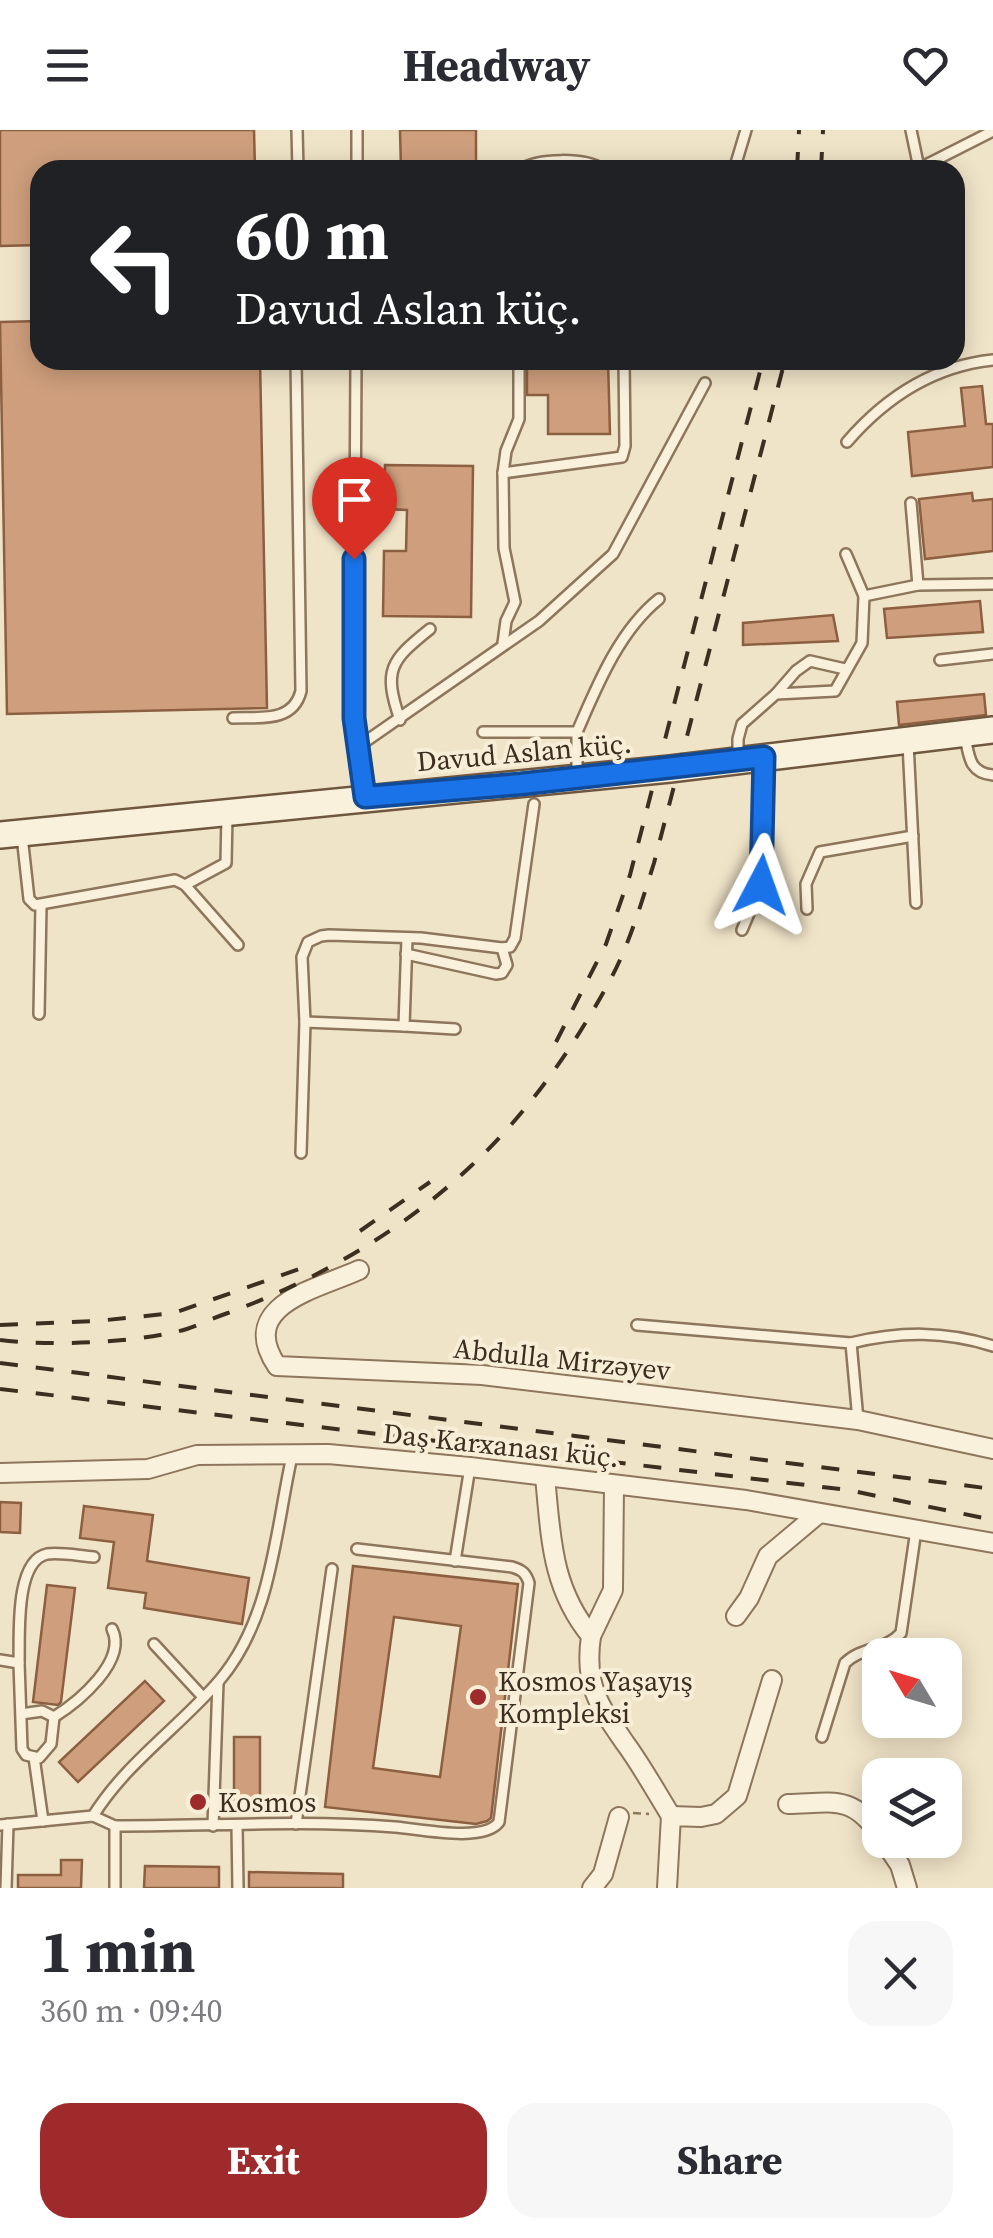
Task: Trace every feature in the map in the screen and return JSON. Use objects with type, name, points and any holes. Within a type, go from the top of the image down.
[{"type":"street","name":"Davud Aslan küç.","points":[[11,834],[577,778],[993,730]]},
{"type":"street","name":"Abdulla Mirzəyev","points":[[360,1270],[281,1305],[268,1318],[264,1334],[268,1352],[277,1366],[482,1376],[858,1420],[993,1449]]},
{"type":"street","name":"Daş Karxanası küç.","points":[[0,1473],[148,1469],[197,1454],[328,1454],[470,1466],[746,1500],[993,1543]]},
{"type":"street","points":[[544,1477],[556,1570],[572,1612],[590,1636]]},
{"type":"street","points":[[614,1485],[613,1590],[590,1636],[588,1660],[598,1702],[671,1816],[667,1888]]},
{"type":"street","points":[[736,1616],[768,1556],[818,1514]]},
{"type":"street","points":[[671,1816],[716,1814],[737,1796],[772,1680]]},
{"type":"street","points":[[788,1804],[836,1802],[862,1810]]},
{"type":"street","points":[[592,1888],[603,1874],[619,1817]]},
{"type":"street","points":[[895,1858],[907,1888]]},
{"type":"lane","points":[[297,130],[298,160]]},
{"type":"lane","points":[[356,160],[357,130]]},
{"type":"lane","points":[[737,160],[746,130]]},
{"type":"lane","points":[[910,130],[916,160]]},
{"type":"lane","points":[[936,160],[993,131]]},
{"type":"lane","points":[[965,366],[993,360]]},
{"type":"lane","points":[[234,718],[280,716],[292,710],[301,692],[296,370]]},
{"type":"lane","points":[[356,370],[354,718],[365,797]]},
{"type":"lane","points":[[503,643],[506,621],[515,602],[504,548],[503,473],[506,450],[519,419],[518,370]]},
{"type":"lane","points":[[503,473],[622,456],[624,370]]},
{"type":"lane","points":[[847,442],[904,390],[948,370]]},
{"type":"lane","points":[[359,746],[552,610],[613,554],[706,383]]},
{"type":"lane","points":[[911,503],[918,585]]},
{"type":"lane","points":[[776,694],[831,692],[859,652],[864,596],[846,554]]},
{"type":"lane","points":[[864,596],[918,585],[993,584]]},
{"type":"lane","points":[[577,778],[577,732],[623,641],[643,613],[660,599]]},
{"type":"lane","points":[[400,720],[391,691],[395,663],[398,654],[430,630]]},
{"type":"lane","points":[[940,660],[993,654]]},
{"type":"lane","points":[[738,760],[742,724],[796,671],[810,662],[845,669]]},
{"type":"lane","points":[[482,732],[577,732]]},
{"type":"lane","points":[[964,734],[970,763],[976,770],[993,775]]},
{"type":"lane","points":[[908,740],[916,903]]},
{"type":"lane","points":[[742,930],[761,885],[764,757]]},
{"type":"lane","points":[[301,1153],[305,1022],[302,958],[311,939],[407,938],[510,946],[515,938],[534,804]]},
{"type":"lane","points":[[186,885],[226,864],[226,812]]},
{"type":"lane","points":[[11,834],[29,899],[35,905],[163,880],[186,885],[238,945]]},
{"type":"lane","points":[[807,909],[806,884],[820,852],[913,836]]},
{"type":"lane","points":[[39,1014],[41,905]]},
{"type":"lane","points":[[404,1026],[407,938]]},
{"type":"lane","points":[[406,954],[496,974],[507,966],[502,948]]},
{"type":"lane","points":[[305,1022],[455,1029]]},
{"type":"lane","points":[[637,1324],[852,1343],[934,1332],[993,1346]]},
{"type":"lane","points":[[852,1343],[858,1420]]},
{"type":"lane","points":[[93,1816],[122,1775],[218,1682],[242,1648],[260,1607],[272,1562],[292,1456]]},
{"type":"lane","points":[[456,1561],[470,1466]]},
{"type":"lane","points":[[822,1737],[846,1663],[854,1654],[892,1642],[901,1633],[916,1530]]},
{"type":"lane","points":[[6,1888],[4,1825],[93,1816],[114,1826],[371,1825],[485,1833],[499,1822],[529,1583],[521,1569],[357,1548]]},
{"type":"lane","points":[[54,1717],[51,1744],[39,1758],[34,1758],[22,1749],[21,1588],[36,1560],[45,1554],[94,1557]]},
{"type":"lane","points":[[296,1824],[332,1569]]},
{"type":"lane","points":[[54,1717],[79,1702],[112,1658],[116,1642],[112,1629]]},
{"type":"lane","points":[[154,1644],[202,1696]]},
{"type":"lane","points":[[0,1660],[19,1662]]},
{"type":"lane","points":[[212,1826],[218,1682]]},
{"type":"lane","points":[[21,1714],[42,1711],[54,1717]]},
{"type":"lane","points":[[34,1758],[43,1821]]},
{"type":"lane","points":[[114,1826],[115,1888]]},
{"type":"lane","points":[[236,1826],[238,1888]]},
{"type":"path","points":[[619,1817],[627,1812],[671,1816]]},
{"type":"building","points":[[0,130],[254,130],[255,160],[30,160],[30,245],[0,246]]},
{"type":"building","points":[[400,130],[476,130],[476,160],[401,160]]},
{"type":"building","points":[[30,321],[30,370],[260,370],[267,708],[7,714],[0,322]]},
{"type":"building","points":[[527,370],[608,370],[610,434],[548,434],[548,395],[527,395]]},
{"type":"building","points":[[982,386],[986,424],[993,424],[993,467],[912,476],[908,432],[965,426],[961,388]]},
{"type":"building","points":[[385,465],[473,466],[471,617],[383,616],[384,551],[406,551],[407,510],[384,509]]},
{"type":"building","points":[[972,493],[973,501],[993,499],[993,551],[925,559],[919,499]]},
{"type":"building","points":[[980,601],[983,632],[887,638],[884,609]]},
{"type":"building","points":[[833,615],[838,641],[743,645],[743,623]]},
{"type":"building","points":[[984,694],[986,715],[899,725],[897,702]]},
{"type":"building","points":[[0,1502],[21,1503],[20,1533],[0,1532]]},
{"type":"building","points":[[84,1506],[153,1515],[147,1561],[249,1578],[242,1624],[144,1608],[146,1593],[108,1588],[114,1542],[80,1538]]},
{"type":"building","name":"Kosmos Yaşayış Kompleksi","points":[[353,1566],[518,1584],[491,1818],[476,1824],[325,1807]],"holes":[[[394,1617],[461,1626],[440,1777],[373,1768]]]},
{"type":"building","points":[[47,1585],[75,1588],[58,1705],[33,1702]]},
{"type":"building","points":[[145,1681],[164,1701],[78,1782],[59,1762]]},
{"type":"building","points":[[234,1737],[260,1737],[260,1805],[234,1805]]},
{"type":"building","points":[[61,1860],[82,1860],[81,1888],[18,1888],[18,1875],[61,1875]]},
{"type":"building","points":[[145,1866],[219,1867],[219,1888],[144,1888]]},
{"type":"building","points":[[249,1872],[343,1874],[343,1888],[249,1888]]},
{"type":"railway","points":[[798,160],[799,130]]},
{"type":"railway","points":[[822,160],[823,130]]},
{"type":"railway","points":[[556,1042],[606,944],[630,875],[760,370]]},
{"type":"railway","points":[[0,1340],[88,1342],[156,1336],[193,1327],[291,1287],[355,1253],[416,1212],[471,1166],[529,1103],[594,1009],[634,925],[654,863],[782,370]]},
{"type":"railway","points":[[360,1231],[430,1182]]},
{"type":"railway","points":[[0,1325],[174,1313],[305,1267]]},
{"type":"railway","points":[[0,1363],[993,1489]]},
{"type":"railway","points":[[0,1389],[848,1490],[993,1520]]},
{"type":"place","name":"Kosmos Yaşayış Kompleksi","points":[[478,1697]]},
{"type":"place","name":"Kosmos","points":[[198,1802]]},
{"type":"route","points":[[354,559],[354,718],[365,797],[764,757],[761,885]]}]
